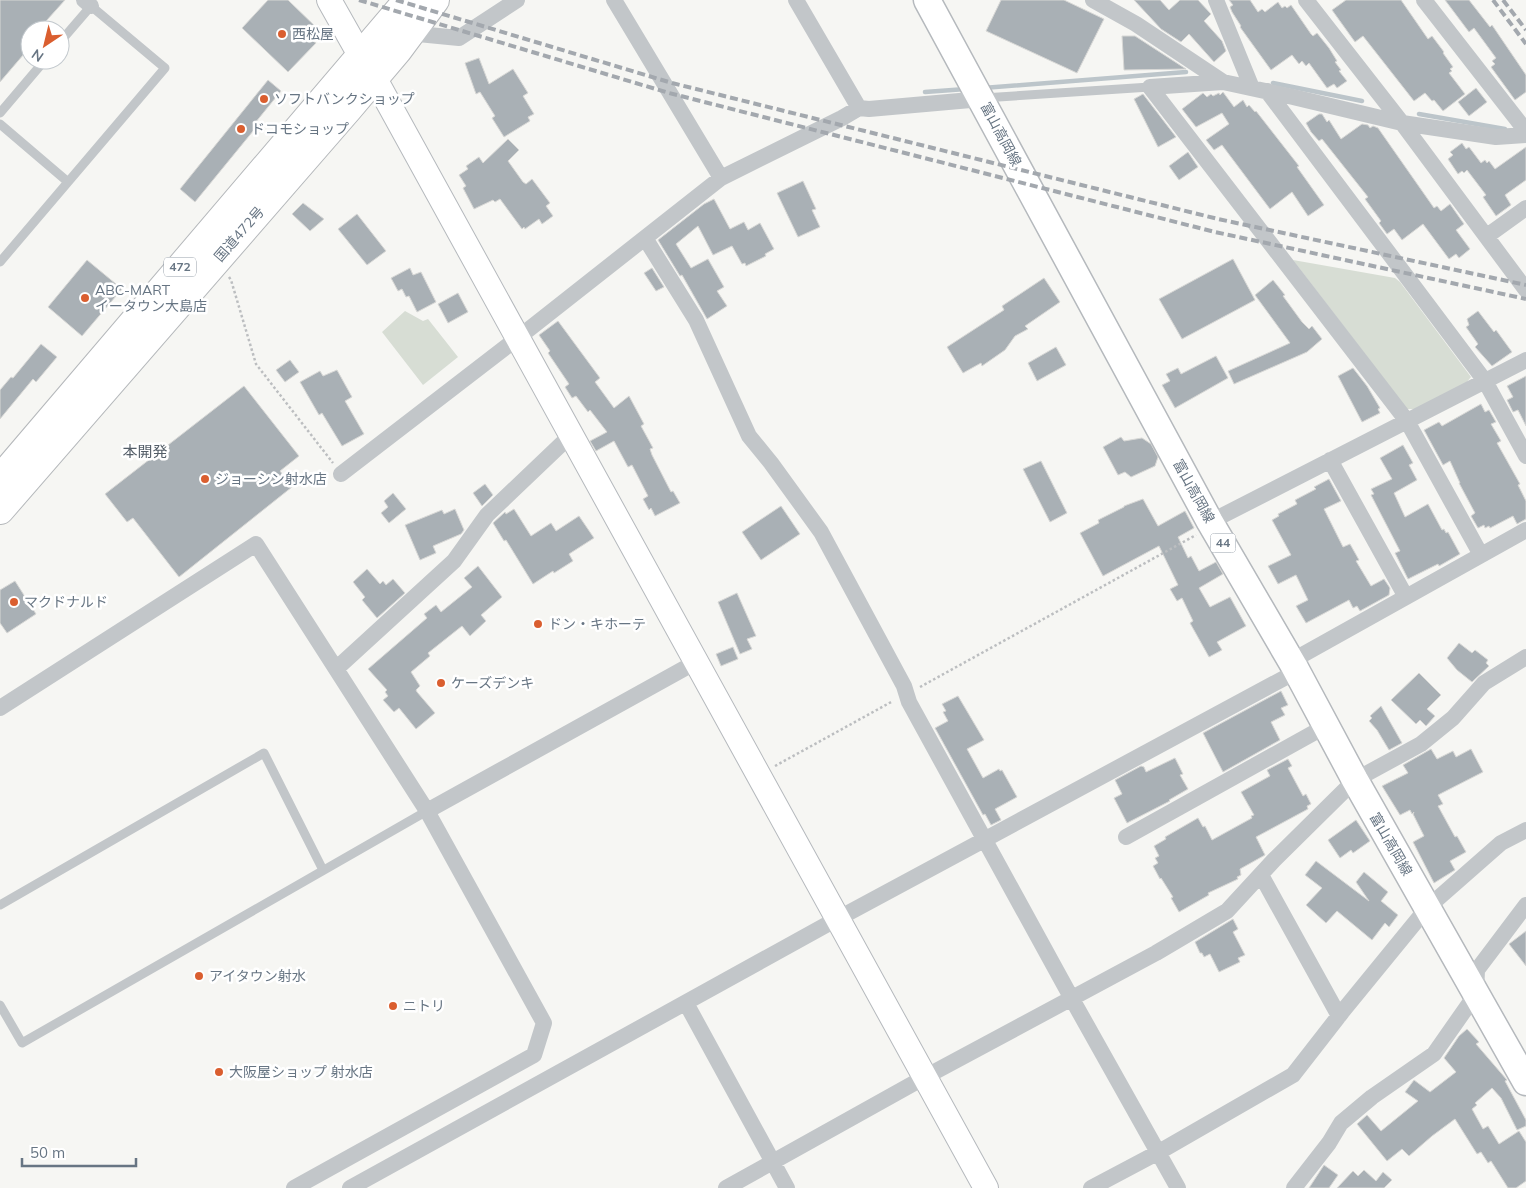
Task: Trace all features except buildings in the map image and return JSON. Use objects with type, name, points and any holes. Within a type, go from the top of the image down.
[{"type":"highway","points":[[385,51],[382,9],[389,0]]},
{"type":"highway","name":"国道472号","points":[[0,510],[349,108],[385,51],[408,0]]},
{"type":"highway","name":"国道472号","points":[[0,479],[385,51],[435,0]]},
{"type":"highway","points":[[385,51],[454,0]]},
{"type":"main road","name":"富山高岡線","points":[[927,0],[982,98],[1210,522],[1294,666],[1355,780],[1526,1082]]},
{"type":"street","points":[[330,0],[385,51],[518,338],[986,1188]]},
{"type":"street","points":[[385,51],[459,38],[517,0]]},
{"type":"street","points":[[614,0],[722,178]]},
{"type":"street","points":[[796,0],[859,108]]},
{"type":"street","points":[[1093,0],[1136,24],[1223,82]]},
{"type":"street","points":[[1216,0],[1259,89],[1485,381],[1526,456]]},
{"type":"street","points":[[1424,0],[1526,131]]},
{"type":"street","points":[[1311,2],[1526,290]]},
{"type":"street","points":[[1150,87],[1223,82],[1402,124],[1496,137],[1526,135]]},
{"type":"street","points":[[1150,87],[1406,421],[1482,555]]},
{"type":"street","points":[[341,474],[722,178],[859,108],[869,109],[982,98]]},
{"type":"street","points":[[1487,236],[1526,208]]},
{"type":"street","points":[[645,238],[696,320],[749,436],[771,462],[821,532],[907,694],[909,702],[1178,1188]]},
{"type":"street","points":[[1210,522],[1526,360]]},
{"type":"street","points":[[336,669],[454,561],[487,515],[572,434]]},
{"type":"street","points":[[1330,460],[1406,597]]},
{"type":"street","points":[[350,1188],[838,918],[1290,675],[1294,666],[1304,654],[1526,530]]},
{"type":"street","points":[[0,708],[256,544],[427,811],[544,1023],[534,1055],[294,1188]]},
{"type":"street","points":[[726,1188],[925,1077],[1156,953],[1227,911],[1355,780],[1421,744],[1453,718],[1484,683],[1526,657]]},
{"type":"street","points":[[427,811],[696,662]]},
{"type":"street","points":[[1126,836],[1326,726]]},
{"type":"street","points":[[1091,1188],[1159,1152],[1293,1075],[1427,908],[1501,843],[1526,830]]},
{"type":"street","points":[[1261,875],[1339,1016]]},
{"type":"street","points":[[1294,1188],[1329,1143],[1341,1123],[1372,1097],[1434,1054],[1476,994],[1477,970],[1526,906]]},
{"type":"street","points":[[686,1003],[787,1188]]},
{"type":"lane","points":[[0,262],[165,68],[87,3],[70,28]]},
{"type":"lane","points":[[0,113],[37,70]]},
{"type":"lane","points":[[982,98],[1150,87]]},
{"type":"lane","points":[[0,124],[68,182]]},
{"type":"lane","points":[[0,905],[264,753],[323,870]]},
{"type":"lane","points":[[0,1006],[22,1043],[427,811]]},
{"type":"path","points":[[214,262],[231,280],[256,364],[341,474]]},
{"type":"path","points":[[759,775],[1206,529],[1210,522]]},
{"type":"shaded area","points":[[1293,260],[1395,278],[1400,282],[1471,377],[1466,383],[1418,409],[1407,409]]},
{"type":"shaded area","points":[[405,311],[423,321],[428,319],[458,357],[423,385],[382,332]]},
{"type":"waterway","points":[[983,88],[1186,72]]},
{"type":"waterway","points":[[1273,83],[1362,101]]},
{"type":"waterway","points":[[925,92],[966,89]]},
{"type":"waterway","points":[[1419,114],[1505,129]]},
{"type":"railway","points":[[359,0],[669,93],[1215,232],[1526,299]]},
{"type":"railway","points":[[396,0],[672,83],[1218,219],[1526,285]]},
{"type":"railway","points":[[1493,0],[1526,44]]},
{"type":"railway","points":[[1503,0],[1526,30]]},
{"type":"place","name":"西松屋","points":[[282,34]]},
{"type":"place","name":"ソフトバンクショップ","points":[[264,99]]},
{"type":"place","name":"ドコモショップ","points":[[241,129]]},
{"type":"place","name":"ABC-MART イータウン大島店","points":[[85,298]]},
{"type":"place","name":"ジョーシン射水店","points":[[205,479]]},
{"type":"place","name":"マクドナルド","points":[[14,602]]},
{"type":"place","name":"ドン・キホーテ","points":[[538,624]]},
{"type":"place","name":"ケーズデンキ","points":[[441,683]]},
{"type":"place","name":"アイタウン射水","points":[[199,976]]},
{"type":"place","name":"ニトリ","points":[[393,1006]]},
{"type":"place","name":"大阪屋ショップ 射水店","points":[[219,1072]]},
{"type":"district","name":"本開発","points":[[145,452]]}]
